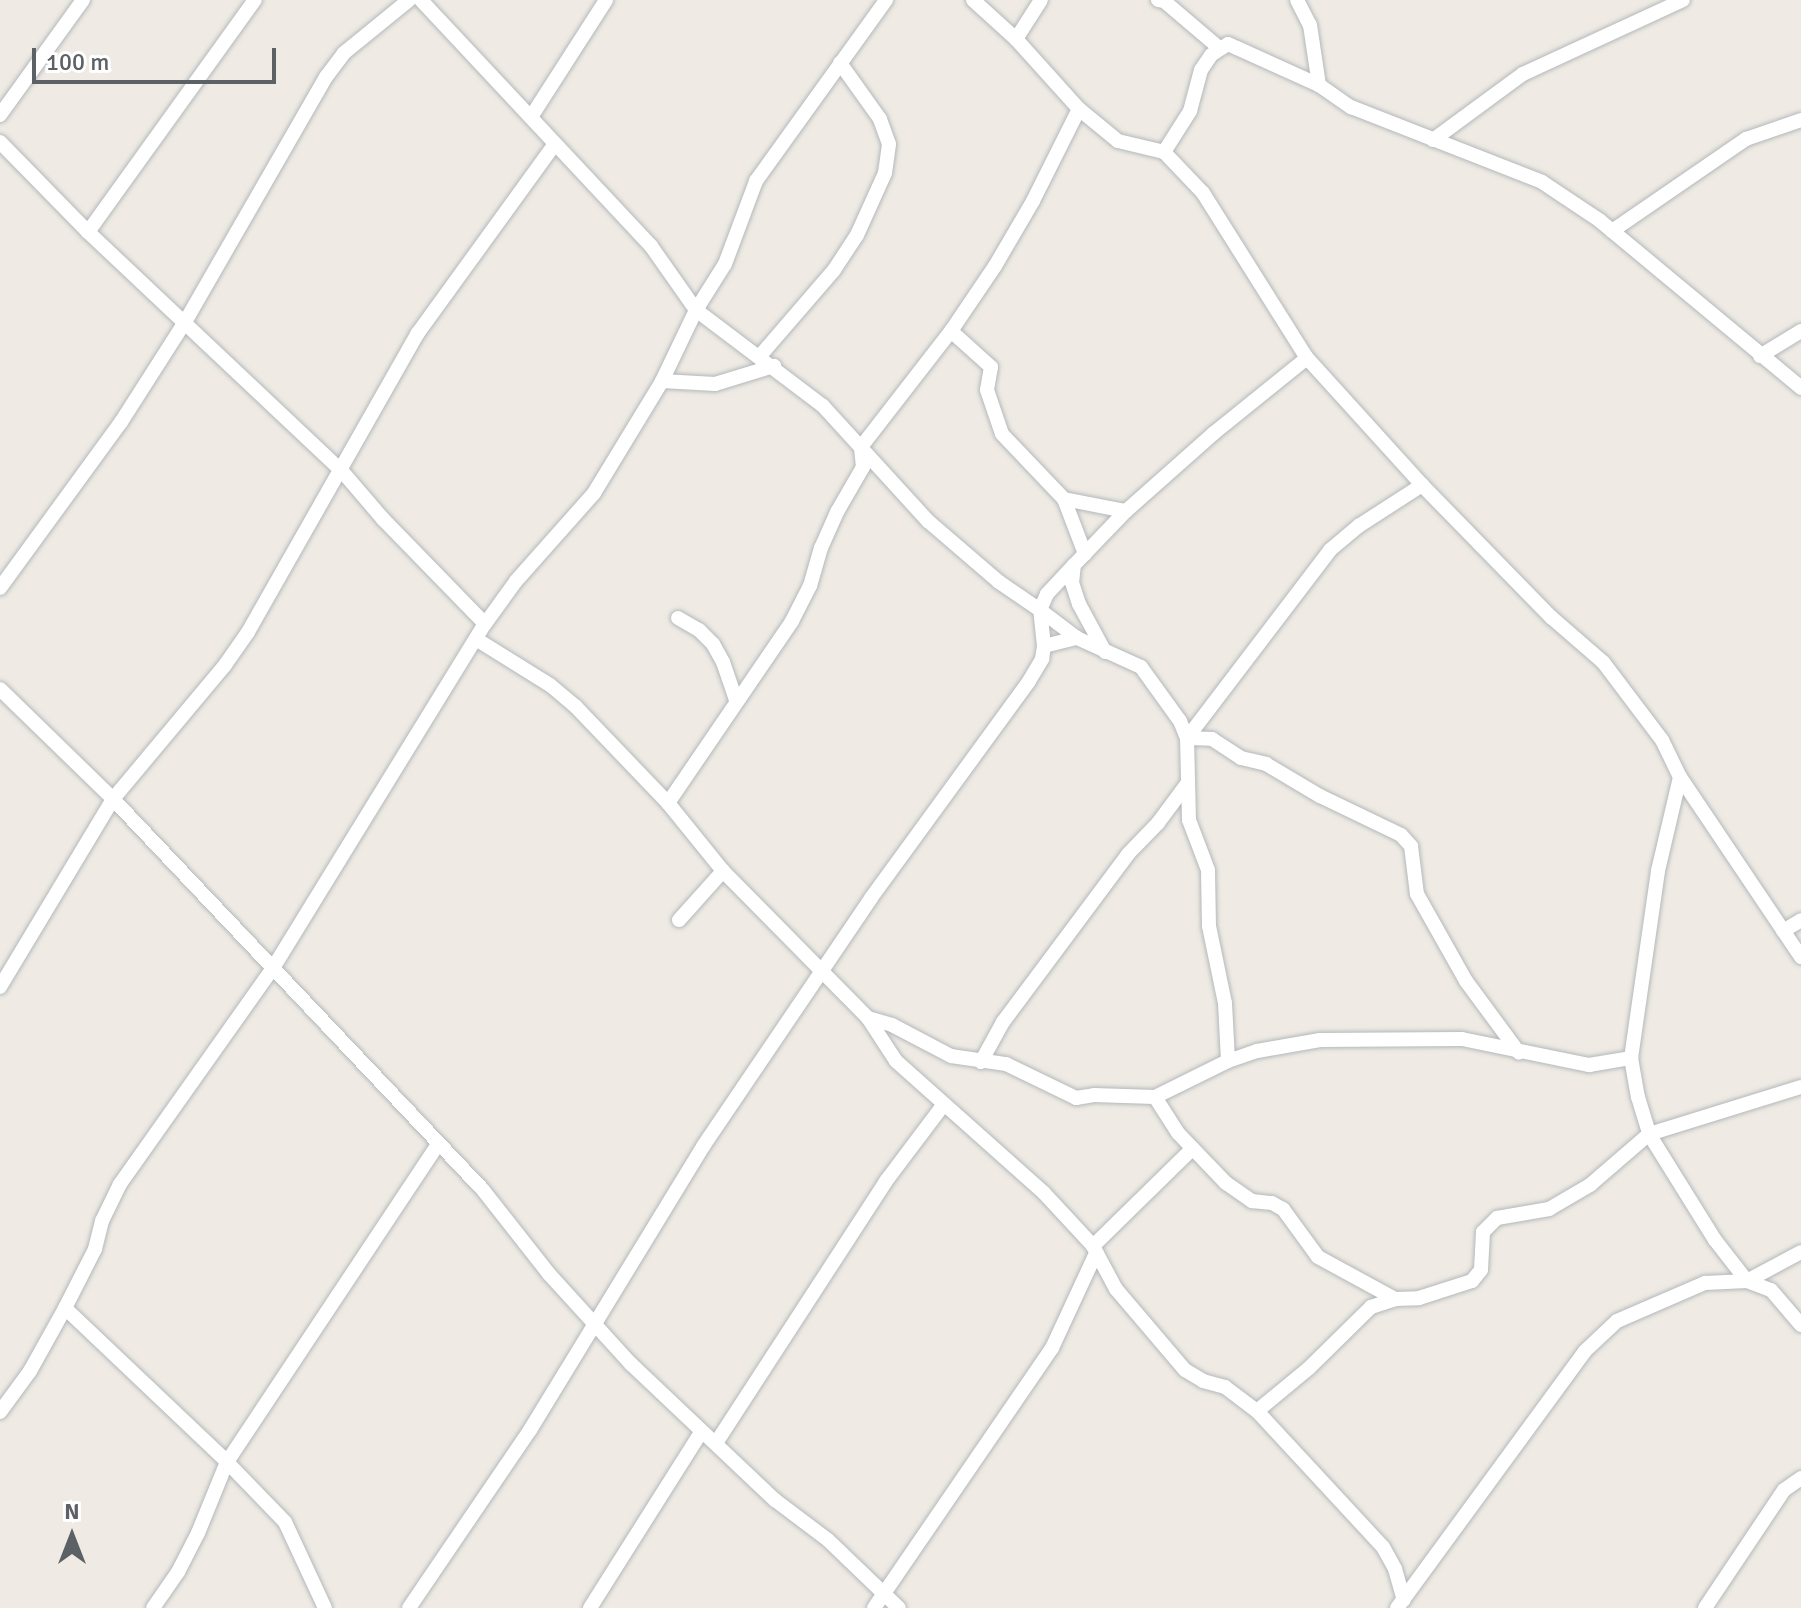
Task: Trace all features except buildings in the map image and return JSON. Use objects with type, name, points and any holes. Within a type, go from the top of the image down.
[{"type":"street","points":[[0,115],[83,0]]},
{"type":"street","points":[[88,232],[255,0]]},
{"type":"street","points":[[0,588],[121,422],[185,322],[326,77],[344,53],[409,0]]},
{"type":"street","points":[[421,0],[651,246],[696,310],[823,406],[928,521],[999,582],[1077,638],[1141,667],[1180,721],[1187,738],[1189,820],[1208,870],[1209,926],[1225,1003],[1228,1061]]},
{"type":"street","points":[[531,117],[606,0]]},
{"type":"street","points":[[0,1412],[30,1371],[65,1308],[95,1249],[102,1221],[120,1184],[273,968],[485,624],[516,581],[594,493],[662,381],[696,310],[725,264],[756,181],[886,0]]},
{"type":"street","points":[[973,0],[1016,39],[1079,109],[1118,141],[1164,152],[1203,193],[1307,358],[1422,485],[1551,617],[1603,662],[1645,715],[1680,777],[1801,957]]},
{"type":"street","points":[[1016,39],[1041,0]]},
{"type":"street","points":[[1162,0],[1218,47]]},
{"type":"street","points":[[1433,140],[1523,74],[1683,0]]},
{"type":"street","points":[[1300,1],[1310,25],[1319,85]]},
{"type":"street","points":[[1164,152],[1190,111],[1201,70],[1218,47],[1228,44],[1319,85],[1351,107],[1542,182],[1612,231],[1801,388]]},
{"type":"street","points":[[759,357],[834,270],[863,223],[885,173],[889,144],[880,119],[840,63]]},
{"type":"street","points":[[668,803],[792,621],[810,586],[821,548],[863,467],[861,447],[951,331],[995,266],[1033,201],[1079,109]]},
{"type":"street","points":[[1612,231],[1746,139],[1801,120]]},
{"type":"street","points":[[0,142],[88,232],[341,470],[383,519],[485,624]]},
{"type":"street","points":[[0,987],[113,799],[241,643],[418,333],[555,144]]},
{"type":"street","points":[[951,331],[991,367],[987,390],[1002,434],[1064,499],[1079,559],[1072,583],[1079,604],[1105,652]]},
{"type":"street","points":[[1760,356],[1801,331]]},
{"type":"street","points":[[409,1608],[530,1430],[688,1170],[821,969],[1029,681],[1042,659],[1044,646],[1040,610],[1047,594],[1126,511],[1214,433],[1307,358]]},
{"type":"street","points":[[662,381],[715,384],[774,366]]},
{"type":"street","points":[[1187,738],[1330,550],[1360,525],[1422,485]]},
{"type":"street","points":[[1064,499],[1126,511]]},
{"type":"street","points":[[678,618],[699,630],[713,644],[723,662],[736,700]]},
{"type":"street","points":[[1044,646],[1077,638]]},
{"type":"street","points":[[476,639],[550,685],[576,707],[668,803],[723,871],[868,1018],[896,1061],[1044,1193],[1094,1250],[1116,1289],[1185,1370],[1203,1381],[1225,1387],[1257,1411],[1337,1502],[1383,1547],[1395,1569],[1402,1604]]},
{"type":"street","points":[[0,689],[113,799],[483,1190],[549,1274],[596,1325],[775,1500],[828,1540],[885,1591],[899,1608]]},
{"type":"street","points":[[1187,738],[1212,739],[1241,758],[1266,764],[1320,796],[1401,835],[1411,846],[1417,894],[1466,981],[1519,1053]]},
{"type":"street","points":[[1680,777],[1658,871],[1631,1058],[1649,1134],[1715,1240],[1747,1281]]},
{"type":"street","points":[[981,1062],[1003,1022],[1128,854],[1158,823],[1187,784]]},
{"type":"street","points":[[679,920],[723,871]]},
{"type":"street","points":[[1783,931],[1801,920]]},
{"type":"street","points":[[868,1018],[892,1025],[951,1056],[1006,1064],[1076,1098],[1094,1095],[1155,1097],[1228,1061],[1257,1051],[1320,1040],[1462,1039],[1589,1065],[1631,1058]]},
{"type":"street","points":[[1257,1411],[1309,1368],[1371,1307],[1395,1299],[1419,1298],[1472,1281],[1481,1270],[1483,1232],[1497,1218],[1549,1209],[1590,1185],[1649,1134],[1801,1087]]},
{"type":"street","points":[[1155,1097],[1192,1149],[1226,1183],[1252,1201],[1272,1203],[1283,1209],[1318,1257],[1395,1299]]},
{"type":"street","points":[[716,1443],[877,1194],[944,1104]]},
{"type":"street","points":[[153,1608],[198,1533],[227,1462],[438,1144]]},
{"type":"street","points":[[874,1608],[1052,1348],[1094,1250],[1192,1149]]},
{"type":"street","points":[[1747,1281],[1801,1252]]},
{"type":"street","points":[[1402,1604],[1585,1351],[1617,1321],[1705,1283],[1747,1281],[1771,1290],[1801,1325]]},
{"type":"street","points":[[65,1308],[227,1462],[285,1522],[325,1608]]},
{"type":"street","points":[[590,1608],[702,1431]]},
{"type":"street","points":[[1705,1608],[1784,1490],[1801,1478]]}]
